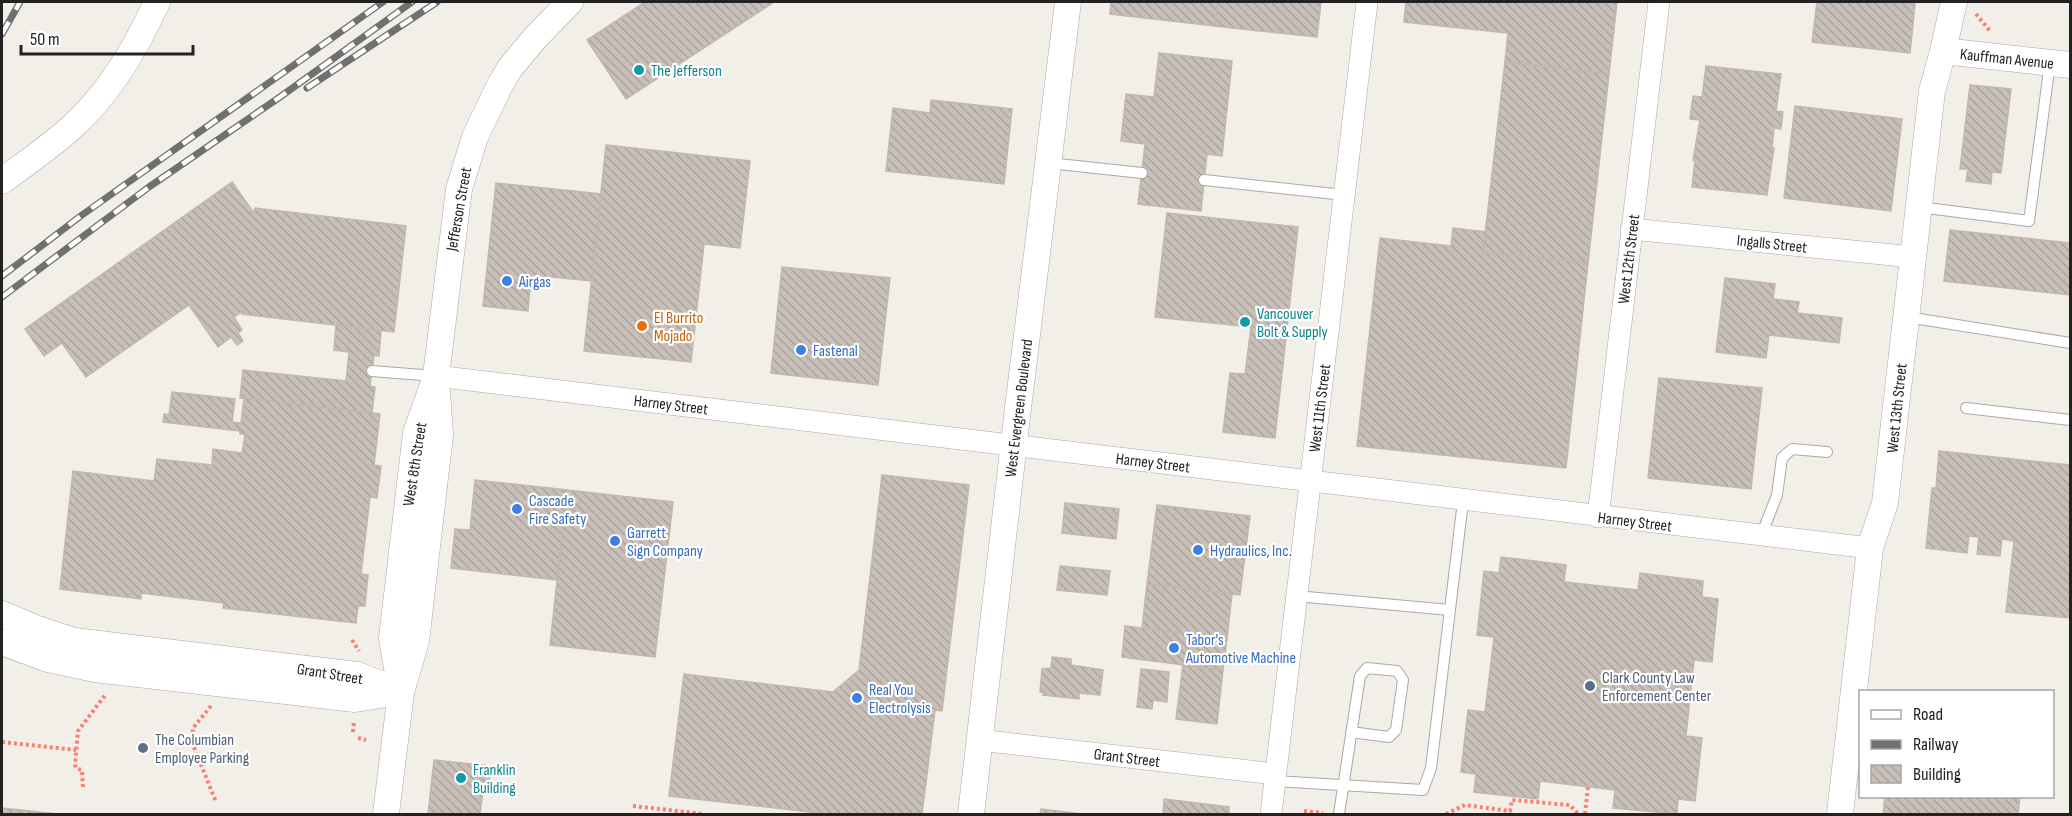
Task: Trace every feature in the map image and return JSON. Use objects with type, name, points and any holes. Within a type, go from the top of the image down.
[{"type":"street","points":[[2,181],[54,143],[90,109],[119,71],[147,24],[157,2]]},
{"type":"street","name":"Jefferson Street","points":[[436,376],[456,206],[468,153],[510,68],[570,2]]},
{"type":"street","name":"West Evergreen Boulevard","points":[[971,814],[1068,2]]},
{"type":"street","name":"West 11th Street","points":[[1271,814],[1367,2]]},
{"type":"street","name":"West 12th Street","points":[[1598,517],[1659,2]]},
{"type":"street","name":"West 13th Street","points":[[1840,814],[1870,549],[1885,503],[1932,91],[1943,51],[1963,5]]},
{"type":"street","name":"Kauffman Avenue","points":[[1943,51],[2060,63]]},
{"type":"street","name":"Ingalls Street","points":[[1631,229],[1913,257]]},
{"type":"street","name":"Harney Street","points":[[436,376],[1870,549]]},
{"type":"street","name":"West 8th Street","points":[[386,814],[401,692],[392,638],[416,433],[436,376]]},
{"type":"street","name":"Grant Street","points":[[2,614],[74,641],[357,675],[401,692]]},
{"type":"street","name":"Grant Street","points":[[2,642],[48,659],[95,669],[355,699],[401,692]]},
{"type":"street","name":"Grant Street","points":[[979,740],[1275,778]]},
{"type":"lane","points":[[1919,207],[2029,221],[2060,63]]},
{"type":"lane","points":[[1049,163],[1142,173]]},
{"type":"lane","points":[[1204,180],[1344,195]]},
{"type":"lane","points":[[1906,317],[2070,343]]},
{"type":"lane","points":[[372,371],[436,376]]},
{"type":"lane","points":[[1966,408],[2070,420]]},
{"type":"lane","points":[[1761,536],[1777,495],[1782,458],[1792,449],[1827,453]]},
{"type":"lane","points":[[1275,778],[1343,786],[1423,790],[1431,768],[1463,501]]},
{"type":"lane","points":[[1296,596],[1450,609]]},
{"type":"lane","points":[[1339,814],[1351,732],[1360,676],[1367,668],[1397,671],[1403,680],[1396,730],[1389,737],[1351,732]]},
{"type":"path","points":[[1963,5],[1992,33]]},
{"type":"path","points":[[352,640],[359,651]]},
{"type":"path","points":[[83,787],[82,770],[77,769],[75,765],[78,731],[123,672]]},
{"type":"path","points":[[216,802],[192,742],[193,728],[228,684]]},
{"type":"path","points":[[353,732],[354,720]]},
{"type":"path","points":[[358,738],[366,740]]},
{"type":"path","points":[[2,742],[76,750]]},
{"type":"path","points":[[1585,814],[1588,786]]},
{"type":"path","points":[[1446,814],[1465,805],[1510,811],[1512,800],[1570,805],[1578,814]]},
{"type":"path","points":[[633,806],[704,814]]},
{"type":"path","points":[[1304,811],[1332,814]]},
{"type":"building","name":"The Jefferson","points":[[645,2],[774,2],[626,99],[587,40]]},
{"type":"building","points":[[1111,2],[1218,2],[1215,26],[1110,14]]},
{"type":"building","points":[[1218,2],[1321,2],[1317,37],[1215,26]]},
{"type":"building","points":[[1406,2],[1617,2],[1609,74],[1505,62],[1508,33],[1404,22]]},
{"type":"building","points":[[1817,2],[1915,4],[1910,53],[1812,42]]},
{"type":"building","points":[[1159,53],[1232,61],[1222,156],[1207,154],[1201,211],[1138,204],[1145,144],[1121,141],[1126,94],[1154,97]]},
{"type":"building","points":[[1505,62],[1609,74],[1588,263],[1483,252]]},
{"type":"building","points":[[1706,66],[1781,74],[1776,111],[1783,112],[1781,129],[1774,128],[1772,148],[1774,148],[1767,195],[1692,187],[1695,160],[1693,160],[1700,120],[1690,119],[1693,96],[1702,97]]},
{"type":"building","points":[[1970,85],[2011,89],[2001,173],[1992,172],[1991,184],[1966,181],[1968,169],[1960,169]]},
{"type":"building","points":[[931,100],[1012,109],[1004,184],[886,171],[893,108],[930,113]]},
{"type":"building","points":[[1795,106],[1902,119],[1891,211],[1784,198]]},
{"type":"building","points":[[606,145],[750,161],[740,248],[704,244],[691,362],[584,351]]},
{"type":"building","points":[[232,182],[254,213],[255,208],[406,226],[394,332],[242,314],[243,311],[234,317],[242,330],[238,333],[243,341],[237,345],[231,337],[218,347],[189,305],[86,377],[62,343],[44,356],[25,329]]},
{"type":"building","points":[[496,183],[601,194],[592,281],[531,275],[528,311],[483,306]]},
{"type":"building","name":"Vancouver Bolt & Supply","points":[[1167,213],[1298,227],[1275,438],[1223,432],[1230,373],[1245,374],[1251,327],[1155,317]]},
{"type":"building","points":[[1453,228],[1486,232],[1483,252],[1588,263],[1566,468],[1357,446],[1380,238],[1451,246]]},
{"type":"building","points":[[1950,230],[2070,243],[2070,295],[1944,281]]},
{"type":"building","points":[[782,267],[890,278],[878,385],[771,373]]},
{"type":"building","points":[[1725,278],[1775,284],[1773,299],[1799,302],[1797,313],[1842,318],[1839,343],[1769,335],[1766,358],[1716,352]]},
{"type":"building","points":[[336,325],[381,331],[379,356],[374,355],[370,386],[375,387],[372,413],[240,398],[243,370],[346,381],[349,352],[334,350]]},
{"type":"building","points":[[1659,378],[1762,388],[1751,489],[1648,478]]},
{"type":"building","points":[[172,392],[235,399],[232,422],[241,423],[244,398],[380,414],[374,465],[381,466],[377,498],[370,497],[361,574],[368,575],[365,606],[358,606],[356,623],[223,608],[224,603],[141,593],[141,599],[60,589],[73,471],[154,481],[157,459],[212,465],[213,449],[242,453],[245,434],[240,434],[240,431],[163,422],[164,414],[169,415]]},
{"type":"building","points":[[1939,451],[2070,465],[2070,618],[2006,612],[2014,541],[2002,539],[2000,556],[1977,554],[1979,537],[1969,536],[1967,553],[1926,548],[1932,488],[1936,488]]},
{"type":"building","points":[[882,475],[969,485],[942,711],[935,710],[922,814],[827,814],[669,796],[684,674],[833,692],[859,670]]},
{"type":"building","points":[[475,480],[567,490],[557,580],[451,568],[455,529],[470,530]]},
{"type":"building","name":"Garrett Sign Company","points":[[567,490],[673,502],[655,657],[550,645]]},
{"type":"building","points":[[1065,503],[1119,509],[1116,539],[1062,533]]},
{"type":"building","name":"Hydraulics, Inc.","points":[[1157,505],[1250,516],[1240,595],[1147,584]]},
{"type":"building","name":"Clark County Law Enforcement Center","points":[[1501,557],[1566,565],[1564,582],[1638,590],[1640,573],[1703,581],[1702,597],[1718,599],[1712,662],[1694,660],[1686,736],[1702,738],[1695,801],[1678,799],[1677,814],[1613,808],[1615,790],[1540,781],[1538,799],[1474,792],[1476,774],[1461,772],[1468,710],[1485,712],[1494,637],[1477,635],[1484,571],[1499,573]]},
{"type":"building","points":[[1060,566],[1110,571],[1107,595],[1057,590]]},
{"type":"building","points":[[1147,584],[1232,594],[1227,639],[1142,628]]},
{"type":"building","name":"Tabor's Automotive Machine","points":[[1125,626],[1227,639],[1223,670],[1122,657]]},
{"type":"building","points":[[1052,657],[1071,659],[1071,665],[1103,670],[1100,695],[1079,693],[1079,699],[1043,695],[1044,693],[1040,692],[1042,669],[1051,668]]},
{"type":"building","points":[[1183,665],[1223,670],[1217,724],[1176,719]]},
{"type":"building","points":[[1141,669],[1169,672],[1167,702],[1153,700],[1152,709],[1137,707]]},
{"type":"building","name":"Franklin Building","points":[[434,760],[491,766],[488,790],[483,790],[480,814],[428,814]]},
{"type":"building","points":[[1885,798],[2020,798],[2018,814],[1883,814]]},
{"type":"building","points":[[1164,799],[1229,807],[1229,814],[1163,814]]},
{"type":"building","points":[[2,808],[58,814],[2,814]]},
{"type":"building","points":[[1041,809],[1083,814],[1040,814]]},
{"type":"railway","points":[[2,34],[20,2]]},
{"type":"railway","points":[[2,276],[82,215],[383,2]]},
{"type":"railway","points":[[2,297],[149,187],[412,2]]},
{"type":"railway","points":[[307,88],[437,2]]},
{"type":"place","name":"The Jefferson","points":[[639,70]]},
{"type":"place","name":"Airgas","points":[[507,281]]},
{"type":"place","name":"Vancouver Bolt & Supply","points":[[1245,322]]},
{"type":"place","name":"El Burrito Mojado","points":[[642,326]]},
{"type":"place","name":"Fastenal","points":[[801,350]]},
{"type":"place","name":"Cascade Fire Safety","points":[[517,509]]},
{"type":"place","name":"Garrett Sign Company","points":[[615,541]]},
{"type":"place","name":"Hydraulics, Inc.","points":[[1198,550]]},
{"type":"place","name":"Tabor's Automotive Machine","points":[[1174,648]]},
{"type":"place","name":"Clark County Law Enforcement Center","points":[[1590,686]]},
{"type":"place","name":"Real You Electrolysis","points":[[857,698]]},
{"type":"place","name":"The Columbian Employee Parking","points":[[143,748]]},
{"type":"place","name":"Franklin Building","points":[[461,778]]}]
